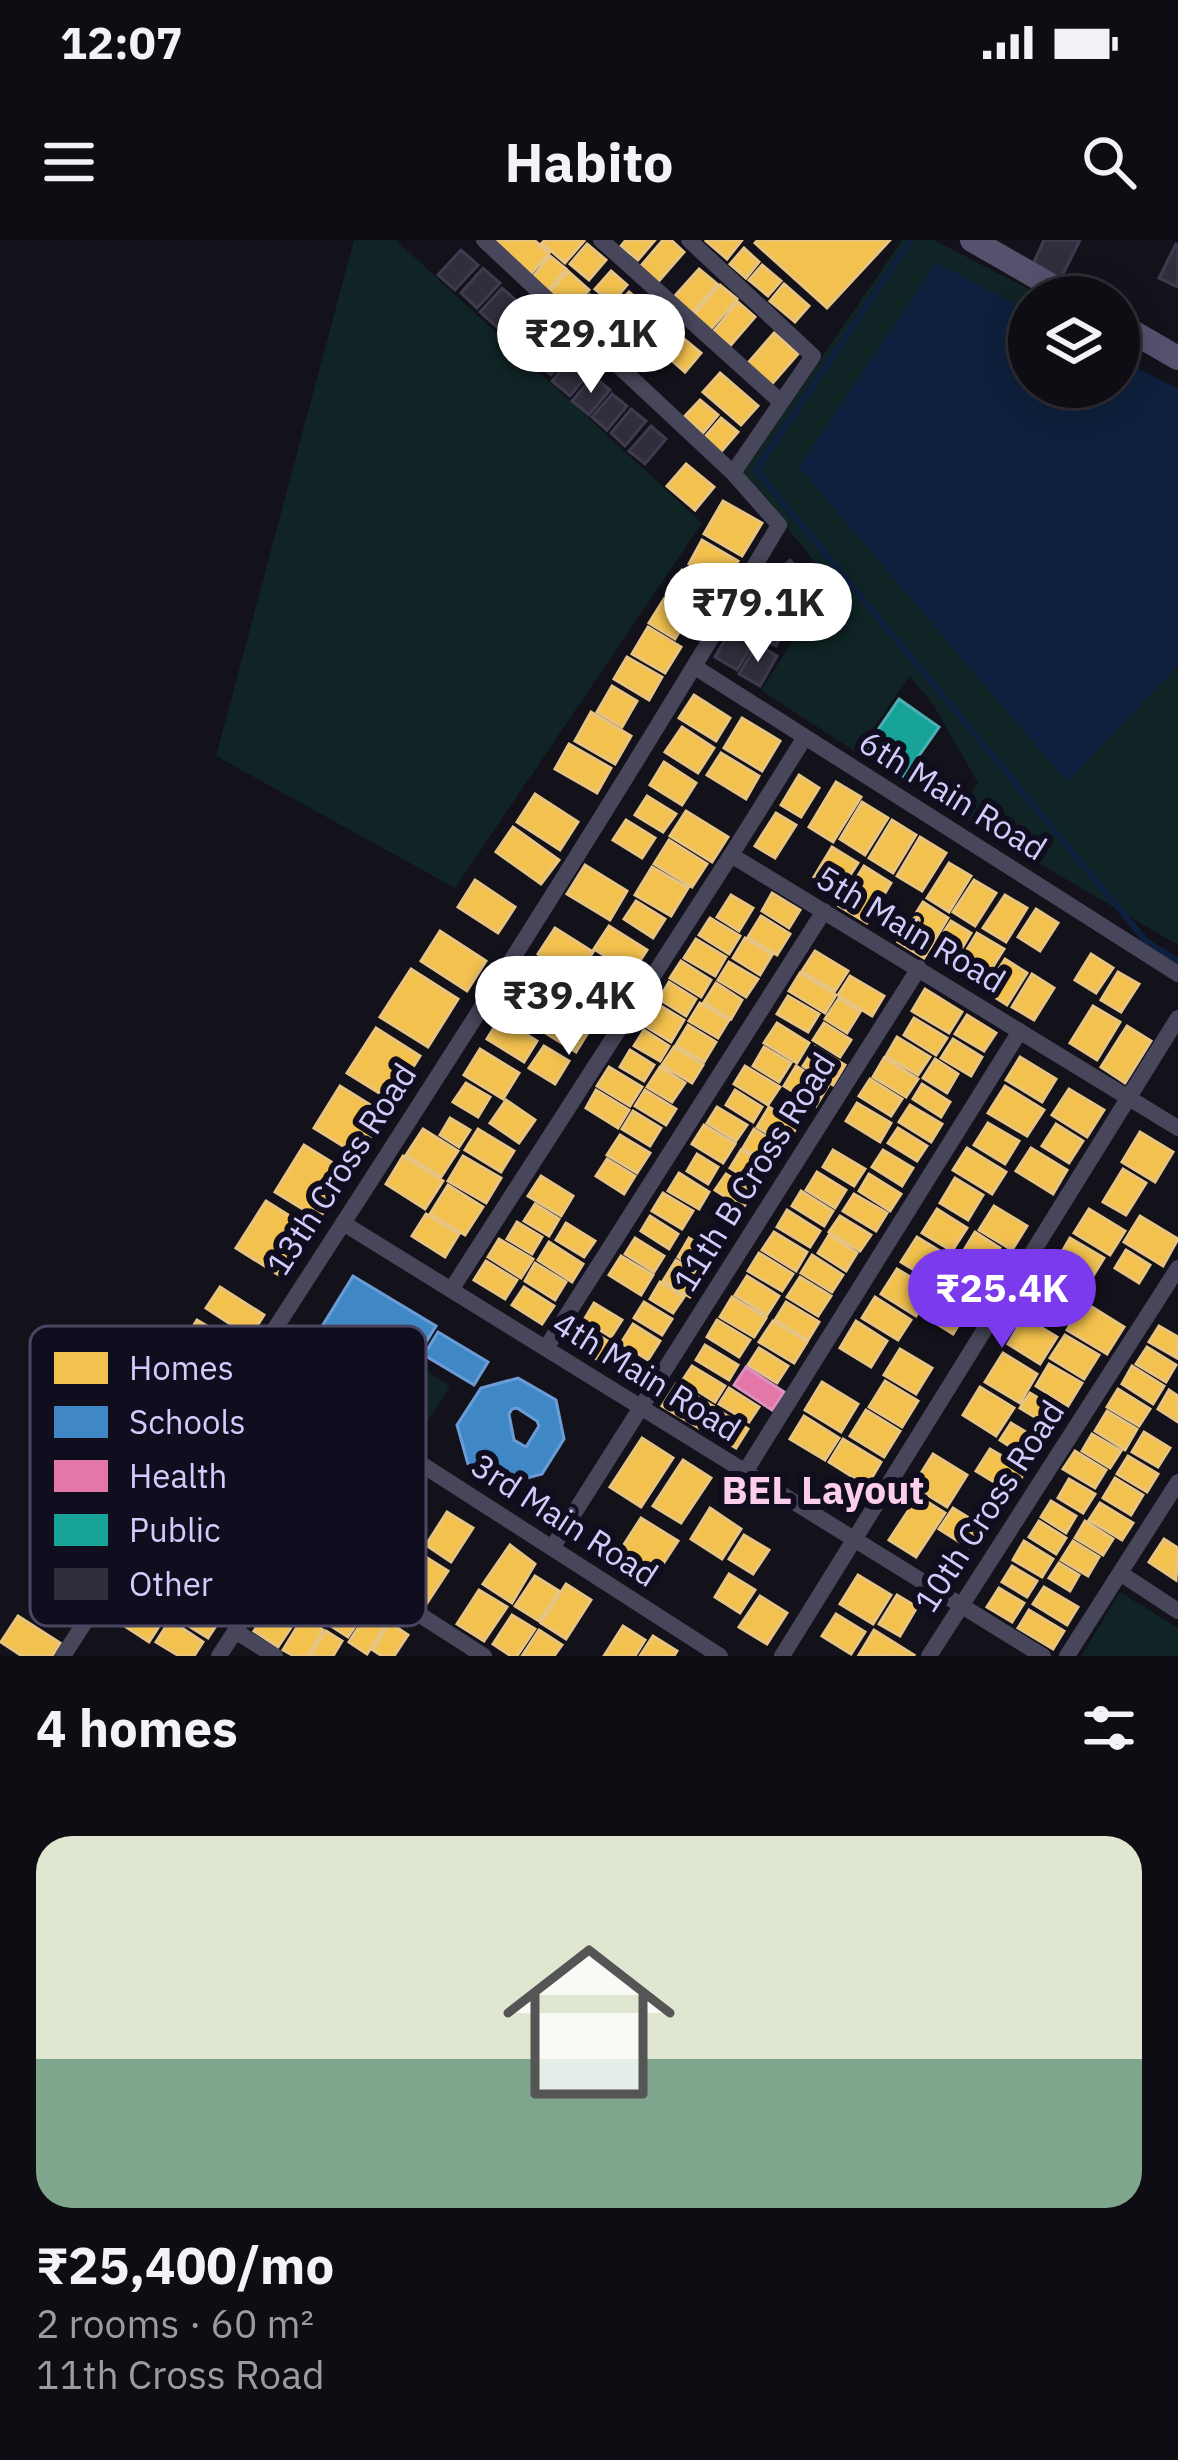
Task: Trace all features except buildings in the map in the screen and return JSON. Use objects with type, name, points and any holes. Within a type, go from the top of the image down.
[{"type":"street","points":[[484,240],[733,473],[813,356],[689,240]]},
{"type":"street","points":[[601,240],[781,402]]},
{"type":"street","points":[[972,240],[1035,276]]},
{"type":"street","points":[[1140,336],[1178,358]]},
{"type":"street","name":"13th Cross Road","points":[[277,1326],[695,667],[779,525],[733,473]]},
{"type":"street","name":"6th Main Road","points":[[695,667],[1178,974]]},
{"type":"street","points":[[451,1290],[805,737]]},
{"type":"street","name":"5th Main Road","points":[[731,854],[1178,1128]]},
{"type":"street","points":[[546,1348],[824,911]]},
{"type":"street","name":"11th B Cross Road","points":[[552,1548],[919,968]]},
{"type":"street","points":[[782,1656],[1178,1018]]},
{"type":"street","points":[[745,1472],[1020,1031]]},
{"type":"street","name":"4th Main Road","points":[[343,1223],[1043,1656]]},
{"type":"street","name":"10th Cross Road","points":[[929,1656],[1178,1268]]},
{"type":"street","name":"3rd Main Road","points":[[426,1467],[720,1656]]},
{"type":"street","points":[[1067,1656],[1178,1482]]},
{"type":"street","points":[[1120,1573],[1178,1611]]},
{"type":"street","points":[[426,1619],[484,1656]]},
{"type":"street","name":"13th Cross Road","points":[[63,1656],[82,1626]]},
{"type":"street","points":[[219,1656],[238,1626]]},
{"type":"street","points":[[235,1631],[275,1656]]},
{"type":"green space","points":[[354,240],[396,240],[702,523],[455,888],[216,756]]},
{"type":"green space","points":[[902,240],[934,240],[1008,278],[1008,300],[936,262],[1068,781],[1178,666],[1178,945],[957,815],[978,783],[934,706],[910,676],[856,752],[761,690],[831,582],[743,473]]},
{"type":"green space","points":[[426,1370],[450,1386],[426,1423]]},
{"type":"green space","points":[[1120,1592],[1178,1628],[1178,1656],[1081,1656]]},
{"type":"water","points":[[936,262],[1008,300],[1008,408],[1140,408],[1140,369],[1178,389],[1178,666],[1067,782],[799,467]]},
{"type":"waterway","points":[[911,240],[756,470],[1146,941],[1178,961]]},
{"type":"district","name":"BEL Layout","points":[[823,1490]]}]
